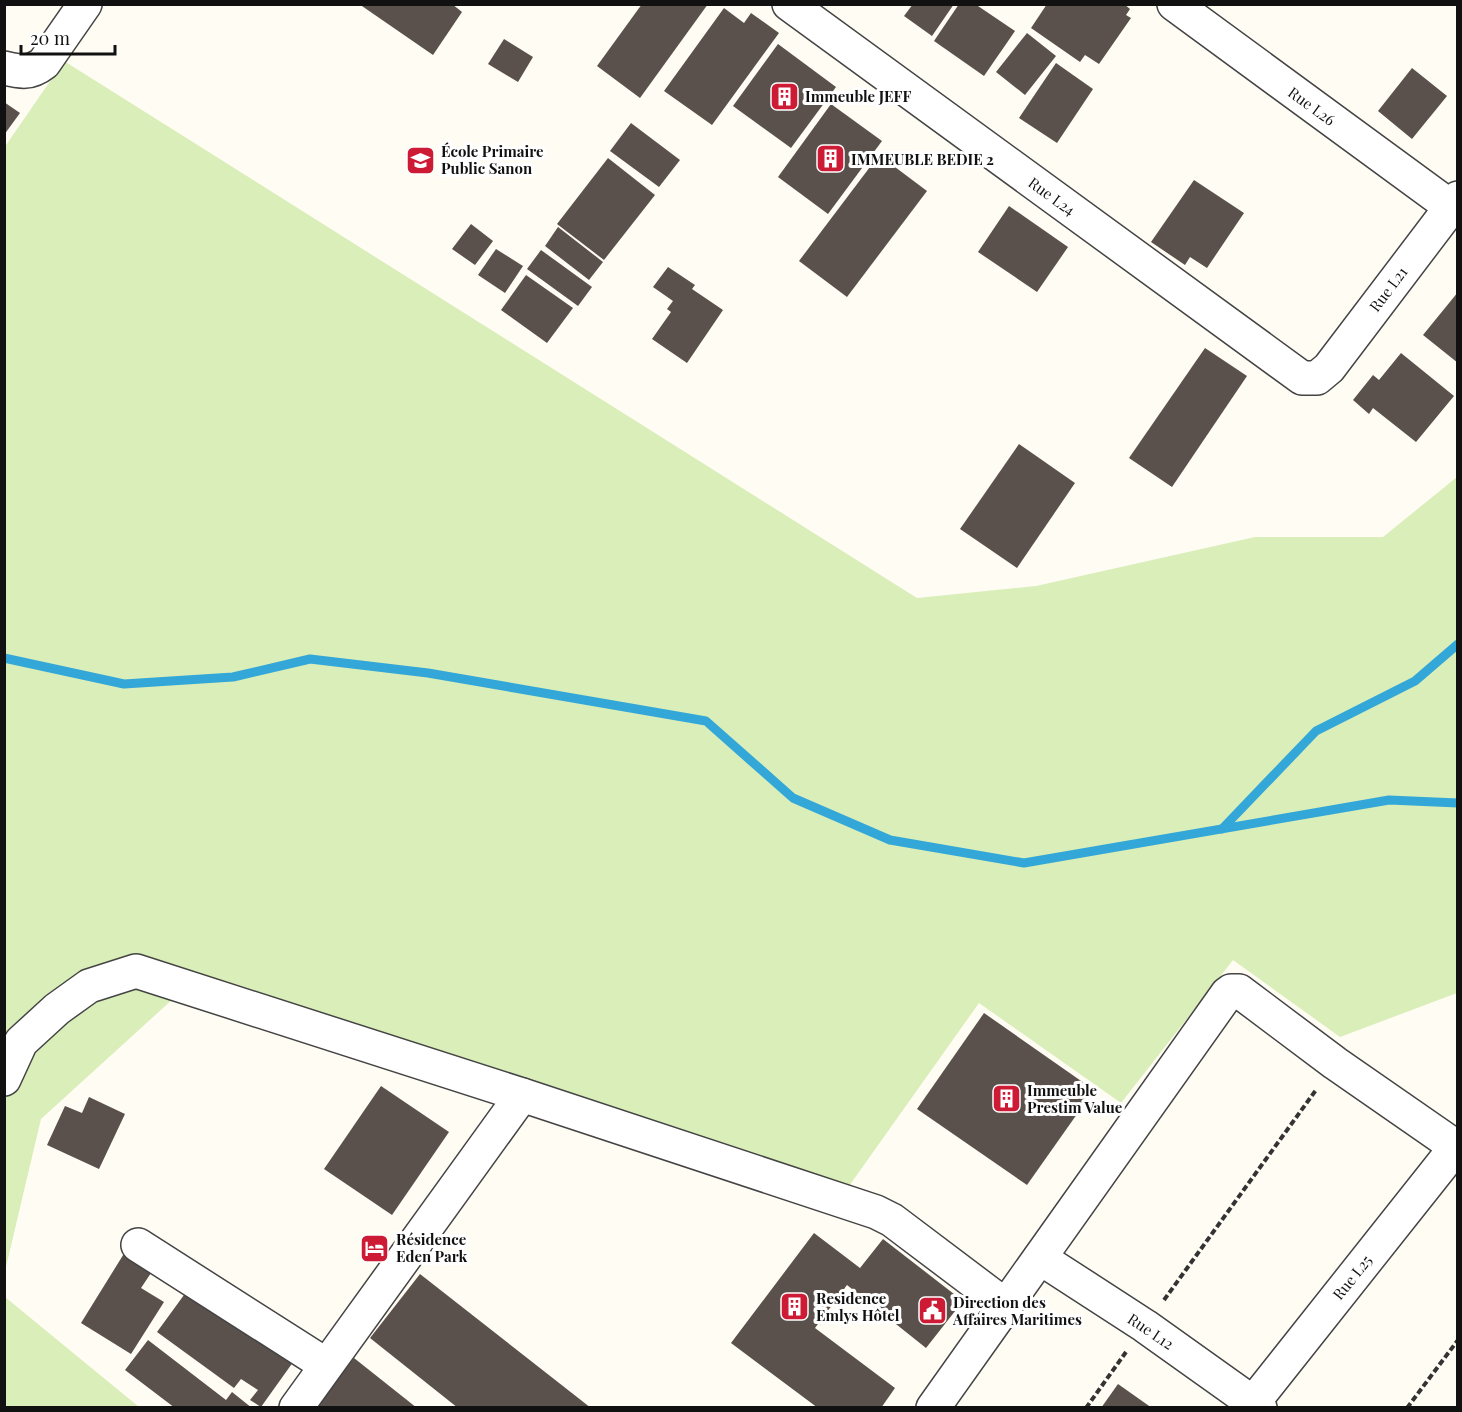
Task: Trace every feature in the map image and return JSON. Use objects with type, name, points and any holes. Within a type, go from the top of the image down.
[{"type":"street","points":[[4,68],[27,72],[44,63],[85,4]]},
{"type":"street","name":"Rue L24","points":[[789,4],[1302,378],[1317,378]]},
{"type":"street","name":"Rue L26","points":[[1174,4],[1454,203]]},
{"type":"street","name":"Rue L21","points":[[1317,378],[1329,368],[1454,203]]},
{"type":"street","points":[[4,1079],[21,1042],[57,1009],[89,987],[136,971],[876,1212],[892,1220],[1006,1306]]},
{"type":"street","points":[[933,1407],[1227,994],[1232,991],[1239,991],[1335,1063],[1457,1147]]},
{"type":"street","points":[[296,1407],[522,1095]]},
{"type":"street","name":"Rue L25","points":[[1254,1406],[1457,1147]]},
{"type":"street","points":[[138,1245],[326,1365]]},
{"type":"street","name":"Rue L12","points":[[1040,1258],[1145,1326],[1254,1406]]},
{"type":"path","points":[[1086,1407],[1335,1063]]},
{"type":"path","points":[[1407,1407],[1458,1341]]},
{"type":"green space","points":[[64,61],[917,598],[1036,586],[1255,537],[1383,537],[1457,477],[1457,993],[1340,1037],[1233,960],[1121,1103],[979,1003],[832,1210],[174,998],[41,1119],[5,1271],[4,148]]},
{"type":"green space","points":[[5,1297],[139,1407],[5,1407]]},
{"type":"building","points":[[359,4],[452,4],[462,12],[433,55]]},
{"type":"building","points":[[642,4],[708,4],[640,98],[597,66]]},
{"type":"building","points":[[913,4],[954,4],[932,36],[904,16]]},
{"type":"building","points":[[959,4],[975,4],[1015,31],[984,76],[934,41]]},
{"type":"building","points":[[1047,4],[1124,4],[1130,9],[1126,15],[1131,18],[1099,64],[1085,55],[1080,62],[1031,28]]},
{"type":"building","points":[[724,8],[744,23],[751,13],[779,33],[712,125],[664,91]]},
{"type":"building","points":[[1027,33],[1056,56],[1025,95],[996,72]]},
{"type":"building","points":[[504,39],[533,57],[518,82],[488,64]]},
{"type":"building","name":"Immeuble JEFF","points":[[778,44],[836,87],[791,148],[733,106]]},
{"type":"building","points":[[1056,63],[1093,89],[1057,143],[1019,118]]},
{"type":"building","points":[[1412,68],[1447,96],[1412,139],[1378,111]]},
{"type":"building","points":[[4,102],[20,113],[4,135]]},
{"type":"building","name":"IMMEUBLE BEDIE 2","points":[[831,104],[882,141],[828,214],[778,177]]},
{"type":"building","points":[[631,123],[680,160],[659,187],[610,151]]},
{"type":"building","points":[[879,155],[927,191],[847,297],[799,261]]},
{"type":"building","points":[[608,158],[655,195],[604,260],[557,224]]},
{"type":"building","points":[[1194,180],[1244,213],[1207,268],[1190,257],[1185,265],[1151,242]]},
{"type":"building","points":[[1009,206],[1068,247],[1037,292],[978,252]]},
{"type":"building","points":[[471,224],[493,241],[475,265],[452,249]]},
{"type":"building","points":[[558,227],[603,262],[589,280],[545,246]]},
{"type":"building","points":[[496,249],[523,266],[505,293],[478,275]]},
{"type":"building","points":[[541,250],[592,287],[578,306],[527,269]]},
{"type":"building","points":[[668,267],[695,285],[692,289],[723,310],[687,363],[652,339],[671,312],[667,309],[673,301],[653,287]]},
{"type":"building","points":[[526,275],[573,308],[547,343],[501,310]]},
{"type":"building","points":[[1458,292],[1458,363],[1423,335]]},
{"type":"building","points":[[1205,348],[1247,376],[1172,487],[1129,458]]},
{"type":"building","points":[[1401,353],[1454,396],[1416,442],[1373,408],[1369,414],[1353,400],[1373,375],[1379,380]]},
{"type":"building","points":[[1019,444],[1075,483],[1017,568],[960,529]]},
{"type":"building","name":"Immeuble Prestim Value","points":[[984,1013],[1094,1090],[1027,1185],[917,1109]]},
{"type":"building","points":[[381,1086],[449,1132],[392,1215],[324,1169]]},
{"type":"building","points":[[89,1097],[125,1114],[99,1169],[47,1145],[65,1106],[82,1113]]},
{"type":"building","name":"Residence Emlys Hôtel","points":[[814,1233],[860,1268],[883,1239],[963,1301],[926,1348],[847,1285],[815,1328],[895,1388],[881,1408],[818,1408],[731,1343]]},
{"type":"building","points":[[125,1252],[153,1270],[141,1288],[164,1302],[131,1354],[81,1323]]},
{"type":"building","points":[[420,1274],[591,1408],[458,1408],[370,1338]]},
{"type":"building","points":[[192,1284],[296,1358],[261,1407],[250,1400],[258,1390],[241,1379],[234,1388],[157,1332]]},
{"type":"building","points":[[148,1340],[226,1400],[232,1392],[252,1408],[175,1408],[125,1370]]},
{"type":"building","points":[[354,1358],[417,1408],[315,1408]]},
{"type":"building","points":[[1118,1384],[1152,1408],[1101,1408]]},
{"type":"waterway","points":[[1222,829],[1316,731],[1415,681],[1458,644]]},
{"type":"waterway","points":[[4,658],[124,684],[233,677],[310,659],[428,673],[706,721],[793,798],[890,840],[1024,863],[1389,800],[1458,803]]},
{"type":"place","name":"Immeuble JEFF","points":[[784,96]]},
{"type":"place","name":"IMMEUBLE BEDIE 2","points":[[830,159]]},
{"type":"place","name":"École Primaire Public Sanon","points":[[420,160]]},
{"type":"place","name":"Immeuble Prestim Value","points":[[1006,1099]]},
{"type":"place","name":"Résidence Eden Park","points":[[375,1248]]},
{"type":"place","name":"Residence Emlys Hôtel","points":[[795,1307]]},
{"type":"place","name":"Direction des Affaires Maritimes","points":[[932,1311]]}]
